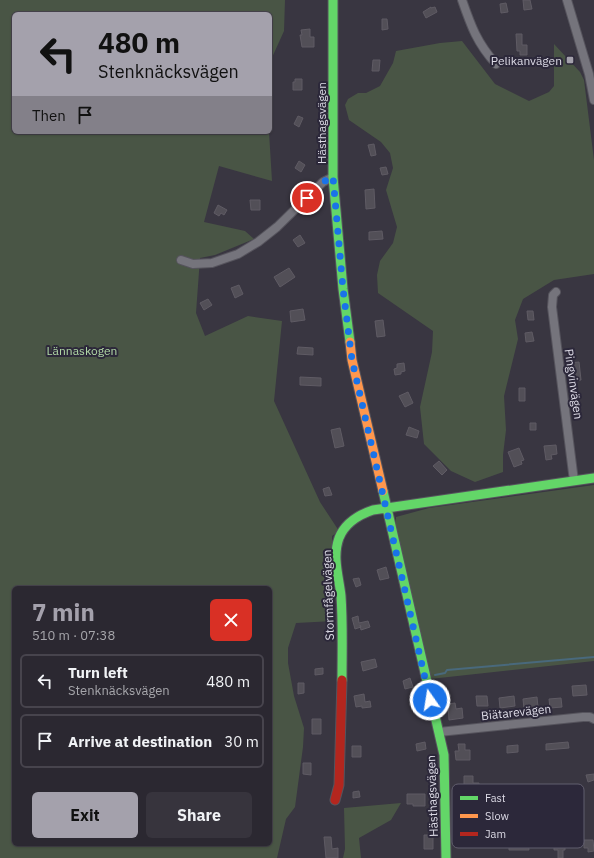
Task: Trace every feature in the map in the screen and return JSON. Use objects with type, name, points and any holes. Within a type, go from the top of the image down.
[{"type":"street","name":"Hästhagsvägen","points":[[333,0],[333,177],[343,289],[352,360],[444,755],[446,775],[446,858]]},
{"type":"street","points":[[462,0],[474,33],[485,52],[496,64]]},
{"type":"street","points":[[566,0],[589,74],[594,100]]},
{"type":"street","points":[[180,260],[193,264],[212,263],[238,254],[277,227],[323,182],[333,177]]},
{"type":"street","name":"Pingvinvägen","points":[[556,292],[553,295],[552,307],[574,481]]},
{"type":"street","name":"Stormfågelvägen","points":[[335,800],[339,785],[342,654],[341,601],[336,554],[340,536],[351,521],[365,512],[386,508],[594,478]]},
{"type":"street","name":"Biätarevägen","points":[[439,732],[583,717],[590,717],[594,719]]},
{"type":"green space","name":"Lännaskogen","points":[[0,0],[285,0],[284,31],[272,58],[272,12],[12,12],[12,134],[269,134],[272,181],[219,166],[204,222],[245,231],[254,239],[215,255],[200,258],[196,313],[205,336],[248,316],[282,321],[274,401],[320,502],[339,531],[332,536],[334,621],[296,623],[288,648],[288,663],[294,696],[304,728],[295,807],[286,819],[277,858],[0,858]]},
{"type":"green space","points":[[462,41],[495,84],[529,101],[549,92],[554,86],[554,44],[580,72],[584,80],[594,160],[594,274],[554,280],[523,299],[515,320],[518,339],[504,396],[506,430],[503,455],[503,472],[475,482],[451,471],[424,444],[420,407],[432,352],[433,331],[378,293],[377,275],[380,261],[393,243],[397,227],[386,190],[393,168],[390,153],[381,142],[349,120],[345,105],[348,99],[358,93],[366,93],[380,86],[393,63],[396,51],[440,43]]},
{"type":"green space","points":[[594,485],[594,661],[430,679],[396,529],[396,517],[429,508]]},
{"type":"green space","points":[[401,803],[391,820],[359,838],[361,858],[343,858],[345,849],[344,808]]},
{"type":"building","points":[[523,0],[530,0],[532,9],[524,10]]},
{"type":"building","points":[[506,3],[508,12],[501,13],[500,4]]},
{"type":"building","points":[[431,7],[435,7],[437,12],[426,18],[423,12]]},
{"type":"building","points":[[382,19],[387,19],[388,29],[382,30]]},
{"type":"building","points":[[310,29],[310,37],[314,37],[314,47],[302,47],[300,35],[302,35],[301,30]]},
{"type":"building","points":[[516,34],[522,34],[522,45],[527,45],[527,55],[520,55],[520,51],[517,51]]},
{"type":"building","points":[[373,60],[380,60],[379,71],[372,71]]},
{"type":"building","points":[[295,79],[302,79],[302,90],[293,90],[293,82],[295,82]]},
{"type":"building","points":[[298,116],[303,118],[299,127],[294,124]]},
{"type":"building","points":[[374,144],[376,155],[371,156],[368,145]]},
{"type":"building","points":[[299,161],[305,165],[301,172],[295,168]]},
{"type":"building","points":[[386,167],[388,174],[382,175],[380,168]]},
{"type":"building","points":[[374,189],[375,208],[366,209],[365,190]]},
{"type":"building","points":[[250,200],[260,200],[260,210],[251,210]]},
{"type":"building","points":[[218,205],[227,210],[224,215],[221,213],[219,216],[214,213]]},
{"type":"building","points":[[382,231],[383,239],[369,240],[369,232]]},
{"type":"building","points":[[300,235],[305,243],[298,247],[293,240]]},
{"type":"building","points":[[289,268],[295,277],[280,287],[274,277]]},
{"type":"building","points":[[239,285],[243,294],[235,298],[231,288]]},
{"type":"building","points":[[208,299],[212,305],[204,310],[200,303]]},
{"type":"building","points":[[303,309],[305,320],[291,322],[290,311]]},
{"type":"building","points":[[527,311],[533,311],[534,320],[528,320]]},
{"type":"building","points":[[383,320],[385,336],[377,337],[375,321]]},
{"type":"building","points":[[532,332],[534,341],[526,342],[525,333]]},
{"type":"building","points":[[298,347],[313,348],[313,355],[297,354]]},
{"type":"building","points":[[579,362],[581,380],[572,381],[569,363]]},
{"type":"building","points":[[404,363],[405,371],[401,372],[401,374],[395,375],[394,369],[397,368],[397,364]]},
{"type":"building","points":[[300,377],[321,378],[321,386],[300,385]]},
{"type":"building","points":[[519,388],[525,388],[525,401],[519,401]]},
{"type":"building","points":[[408,392],[413,403],[405,407],[399,396]]},
{"type":"building","points":[[530,423],[536,423],[536,430],[530,430]]},
{"type":"building","points":[[409,427],[419,431],[417,438],[406,435]]},
{"type":"building","points":[[340,428],[344,446],[335,448],[331,430]]},
{"type":"building","points":[[556,445],[557,454],[551,455],[552,459],[546,460],[544,446]]},
{"type":"building","points":[[519,448],[524,460],[521,461],[522,464],[514,467],[508,452]]},
{"type":"building","points":[[439,461],[447,470],[442,475],[433,466]]},
{"type":"building","points":[[329,487],[332,495],[325,496],[323,489]]},
{"type":"building","points":[[386,567],[389,578],[380,580],[377,570]]},
{"type":"building","points":[[359,578],[361,585],[356,587],[353,579]]},
{"type":"building","points":[[358,616],[359,623],[368,621],[370,627],[361,630],[360,627],[355,629],[352,618]]},
{"type":"building","points":[[375,659],[377,667],[363,671],[361,662]]},
{"type":"building","points":[[323,668],[323,674],[315,675],[315,669]]},
{"type":"building","points":[[410,678],[413,687],[405,689],[403,681]]},
{"type":"building","points":[[298,683],[304,683],[304,693],[298,694]]},
{"type":"building","points":[[586,685],[587,695],[573,696],[572,686]]},
{"type":"building","points":[[364,694],[365,702],[370,701],[371,707],[356,707],[354,696]]},
{"type":"building","points":[[476,696],[487,696],[488,706],[477,706]]},
{"type":"building","points":[[514,696],[515,706],[500,708],[499,698]]},
{"type":"building","points":[[537,697],[538,707],[524,709],[523,699]]},
{"type":"building","points":[[561,698],[562,707],[550,708],[549,699]]},
{"type":"building","points":[[455,703],[456,709],[462,708],[463,718],[449,720],[448,704]]},
{"type":"building","points":[[312,719],[321,719],[321,734],[312,734]]},
{"type":"building","points":[[425,742],[426,749],[417,751],[416,744]]},
{"type":"building","points":[[568,742],[569,748],[546,750],[546,744]]},
{"type":"building","points":[[458,744],[465,744],[465,750],[470,750],[470,760],[456,760],[455,751],[459,751]]},
{"type":"building","points":[[518,745],[518,752],[507,753],[507,746]]},
{"type":"building","points":[[352,746],[361,746],[361,757],[352,757]]},
{"type":"building","points":[[303,763],[311,763],[311,775],[303,774]]},
{"type":"building","points":[[594,774],[594,780],[588,782],[586,775]]},
{"type":"building","points":[[464,776],[473,776],[473,783],[479,783],[479,784],[464,784]]},
{"type":"building","points":[[359,791],[360,797],[353,798],[353,792]]},
{"type":"building","points":[[407,794],[425,794],[425,806],[413,806],[413,804],[407,804]]},
{"type":"building","points":[[424,835],[433,835],[433,849],[424,849]]},
{"type":"building","points":[[324,837],[331,837],[332,849],[338,848],[338,858],[326,858]]},
{"type":"building","points":[[584,840],[593,840],[594,851],[588,852],[588,848],[584,848]]},
{"type":"building","points":[[509,848],[529,848],[529,850],[509,850]]},
{"type":"building","points":[[554,848],[565,848],[565,850],[563,850],[563,858],[558,858],[558,850],[554,850]]},
{"type":"waterway","points":[[435,675],[445,673],[447,670],[594,657]]},
{"type":"traffic: fast","points":[[333,0],[333,177],[343,289],[350,342]]},
{"type":"traffic: fast","points":[[342,680],[342,606],[336,552],[339,538],[348,524],[362,514],[373,510],[594,478]]},
{"type":"traffic: fast","points":[[383,491],[444,755],[446,858]]},
{"type":"traffic: slow","points":[[350,342],[352,360],[383,491]]},
{"type":"traffic: jam","points":[[335,800],[339,785],[342,680]]},
{"type":"place","name":"Pelikanvägen","points":[[570,60]]},
{"type":"route","points":[[307,198],[323,182],[333,177],[343,289],[352,360],[367,431],[430,700]]}]
